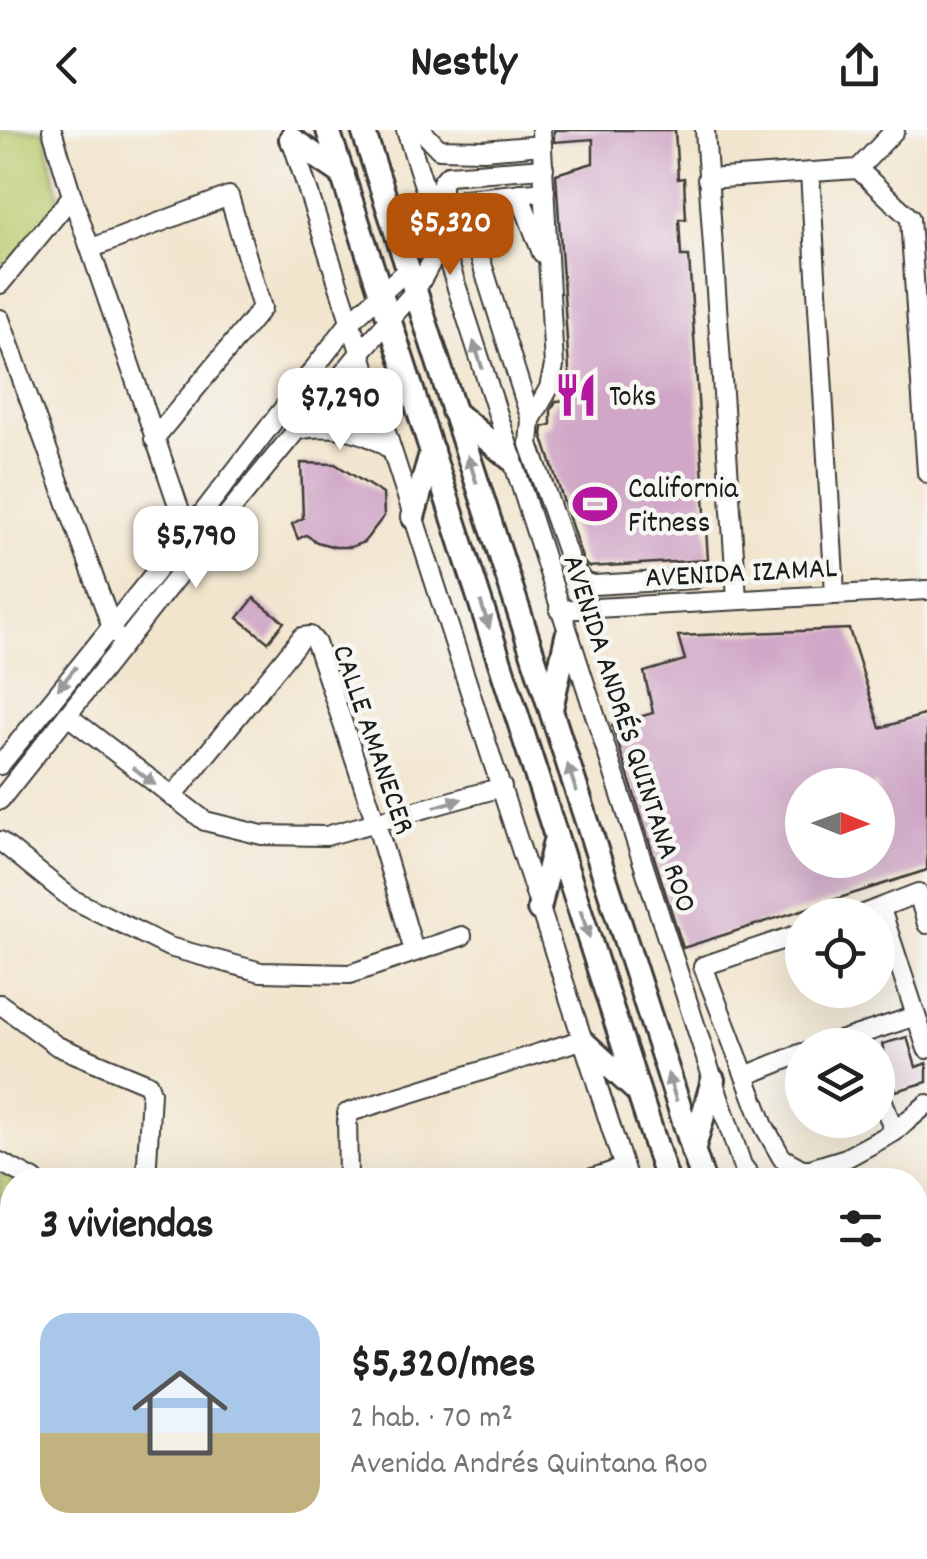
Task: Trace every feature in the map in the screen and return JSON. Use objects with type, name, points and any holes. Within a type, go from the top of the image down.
[{"type":"main road","points":[[328,130],[663,1168]]},
{"type":"main road","points":[[362,130],[699,1168]]},
{"type":"main road","points":[[290,135],[342,174]]},
{"type":"main road","points":[[454,411],[511,459]]},
{"type":"main road","points":[[413,518],[432,450]]},
{"type":"main road","points":[[550,713],[568,636]]},
{"type":"main road","points":[[539,909],[556,834]]},
{"type":"main road","points":[[581,1040],[640,1094]]},
{"type":"main road","points":[[693,1150],[713,1080]]},
{"type":"street","points":[[52,130],[194,554]]},
{"type":"street","name":"AVENIDA ANDRÉS QUINTANA ROO","points":[[406,130],[559,610],[745,1168]]},
{"type":"street","points":[[421,130],[439,149],[484,150],[542,138],[554,366],[549,388],[531,420]]},
{"type":"street","points":[[705,130],[737,598]]},
{"type":"street","points":[[708,180],[858,169],[895,130]]},
{"type":"street","points":[[290,135],[624,1168]]},
{"type":"street","points":[[0,800],[194,554],[359,354],[390,322],[412,279],[442,243],[442,182],[448,175],[544,168]]},
{"type":"street","points":[[858,169],[910,218],[927,473]]},
{"type":"street","points":[[810,173],[835,593]]},
{"type":"street","points":[[545,191],[466,199],[463,203],[531,420],[529,444],[572,567],[584,582],[594,585],[695,579]]},
{"type":"street","points":[[519,193],[550,271]]},
{"type":"street","points":[[0,284],[72,196]]},
{"type":"street","points":[[92,248],[229,196],[262,308],[154,438]]},
{"type":"street","points":[[0,764],[188,532],[350,322],[380,294],[412,279]]},
{"type":"street","points":[[324,355],[334,321],[337,283]]},
{"type":"street","points":[[0,318],[120,651]]},
{"type":"street","points":[[297,430],[326,424],[378,441],[391,450]]},
{"type":"street","name":"AVENIDA IZAMAL","points":[[559,610],[927,590]]},
{"type":"street","name":"CALLE AMANECER","points":[[172,797],[302,637],[310,636],[316,643],[376,823],[414,951]]},
{"type":"street","points":[[68,716],[205,821],[262,835],[326,836],[502,788]]},
{"type":"street","points":[[0,841],[72,899],[169,948],[261,972],[350,974],[462,936]]},
{"type":"street","points":[[895,903],[922,890],[927,924]]},
{"type":"street","points":[[678,974],[785,939]]},
{"type":"street","points":[[895,952],[927,1048]]},
{"type":"street","points":[[703,966],[764,1126],[782,1158],[802,1168],[822,1167],[883,1138]]},
{"type":"street","points":[[0,1004],[57,1046],[148,1084],[151,1092],[147,1168]]},
{"type":"street","points":[[888,1028],[916,1016]]},
{"type":"street","points":[[348,1168],[346,1113],[581,1040]]},
{"type":"street","points":[[745,1076],[785,1060]]},
{"type":"street","points":[[895,1131],[927,1104]]},
{"type":"green space","points":[[0,130],[44,130],[61,205],[0,273]]},
{"type":"building","points":[[554,130],[675,130],[678,179],[684,178],[686,219],[679,219],[681,256],[689,256],[708,560],[588,567],[583,561],[542,435],[543,427],[551,425],[551,410],[556,401],[571,400],[556,174],[593,163],[593,139],[554,142]]},
{"type":"building","points":[[301,463],[335,464],[383,494],[384,516],[364,542],[335,547],[306,535],[298,539],[292,524],[303,518]]},
{"type":"building","points":[[254,598],[284,622],[268,642],[238,618]]},
{"type":"building","points":[[849,629],[880,728],[927,714],[927,870],[839,898],[785,898],[785,915],[683,948],[612,725],[653,713],[644,672],[685,660],[678,636]]},
{"type":"building","points":[[907,1037],[916,1067],[927,1063],[927,1082],[896,1091],[895,1040]]},
{"type":"place","name":"Toks","points":[[576,395]]},
{"type":"place","name":"California Fitness","points":[[595,504]]}]
